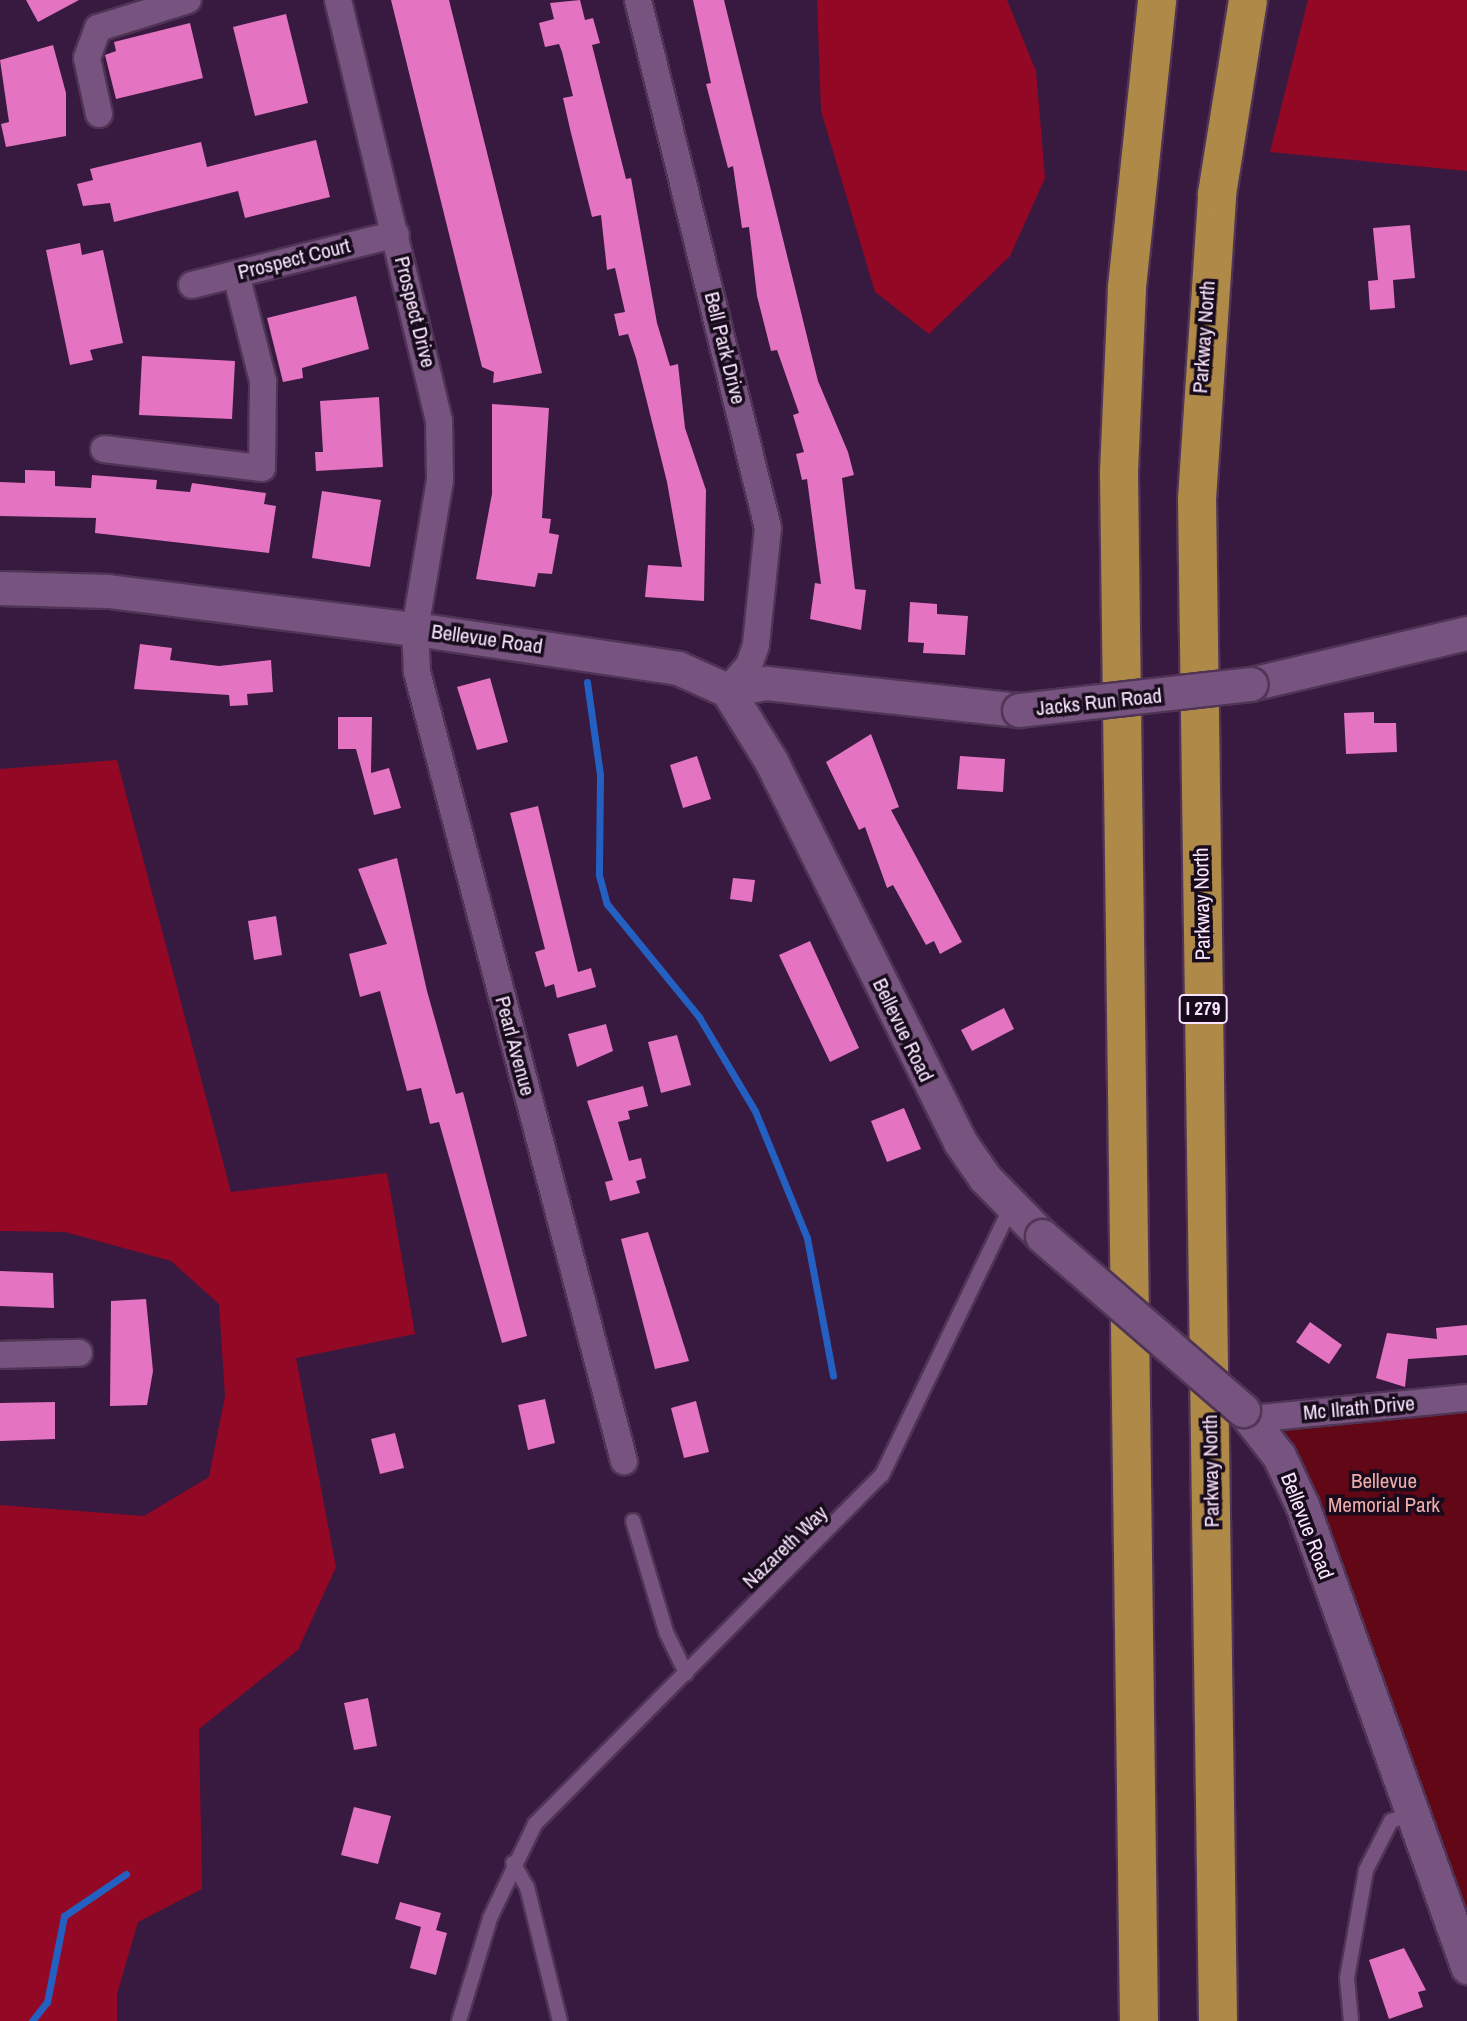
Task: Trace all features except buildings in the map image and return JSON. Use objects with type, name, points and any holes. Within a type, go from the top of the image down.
[{"type":"highway","points":[[1139,2021],[1119,472],[1127,287],[1157,0]]},
{"type":"highway","name":"Parkway North","points":[[1217,2021],[1197,499],[1217,194],[1248,0]]},
{"type":"street","points":[[99,114],[87,58],[97,28],[188,0]]},
{"type":"street","name":"Prospect Drive","points":[[338,0],[429,362],[441,447],[415,628]]},
{"type":"street","name":"Bell Park Drive","points":[[638,0],[768,528],[755,652],[727,690]]},
{"type":"street","name":"Prospect Court","points":[[192,285],[396,234]]},
{"type":"street","points":[[104,449],[262,468],[262,381],[236,274]]},
{"type":"street","name":"Bellevue Road","points":[[0,588],[108,591],[415,628],[678,668],[727,690],[771,761],[938,1102],[1011,1207],[1247,1414],[1302,1505],[1467,1967]]},
{"type":"street","name":"Pearl Avenue","points":[[415,628],[417,672],[624,1461]]},
{"type":"street","name":"Jacks Run Road","points":[[727,690],[766,683],[1019,710],[1251,684],[1467,633]]},
{"type":"street","points":[[0,1355],[79,1353]]},
{"type":"street","name":"Mc Ilrath Drive","points":[[1247,1414],[1467,1398]]},
{"type":"lane","name":"Nazareth Way","points":[[461,2019],[513,1863],[544,1812],[882,1475],[1011,1207]]},
{"type":"lane","points":[[633,1521],[666,1632],[686,1673]]},
{"type":"lane","points":[[1351,2021],[1347,1978],[1366,1870],[1391,1821],[1412,1814]]},
{"type":"lane","points":[[513,1863],[527,1887],[560,2021]]},
{"type":"green space","name":"Bellevue Memorial Park","points":[[1467,1404],[1467,1967],[1251,1419]]},
{"type":"shaded area","points":[[817,0],[1007,0],[1036,71],[1045,178],[1010,256],[929,334],[875,292],[821,111]]},
{"type":"shaded area","points":[[1308,0],[1467,0],[1467,171],[1270,152]]},
{"type":"shaded area","points":[[117,760],[231,1192],[387,1173],[415,1334],[296,1358],[336,1567],[298,1650],[199,1729],[202,1889],[138,1922],[117,1994],[117,2021],[0,2021],[0,1505],[144,1516],[209,1477],[225,1396],[219,1304],[171,1261],[65,1232],[0,1231],[0,769]]},
{"type":"waterway","points":[[587,682],[600,775],[599,875],[607,904],[699,1017],[755,1111],[807,1238],[833,1376]]},
{"type":"waterway","points":[[32,2021],[47,2002],[64,1916],[126,1874]]}]
